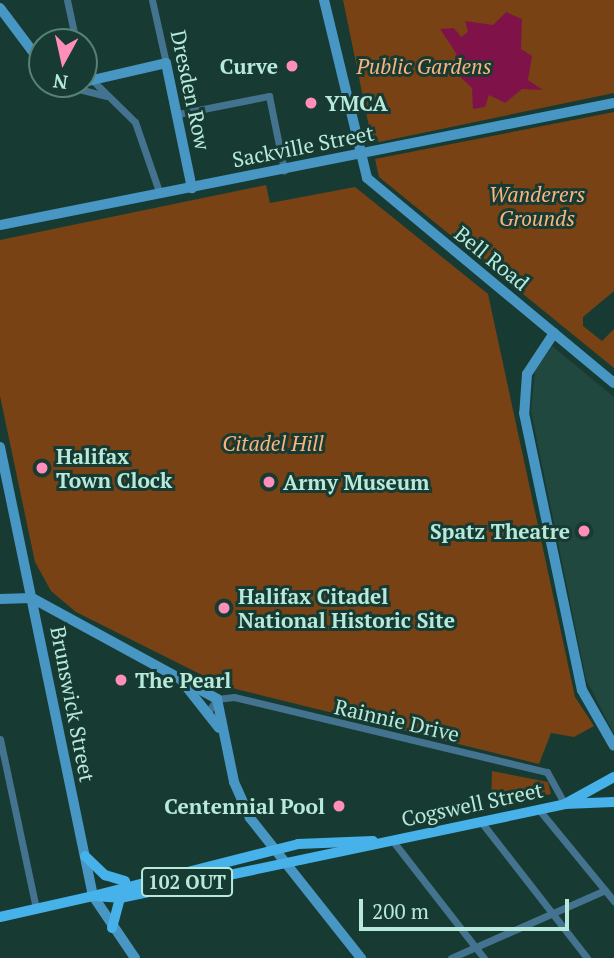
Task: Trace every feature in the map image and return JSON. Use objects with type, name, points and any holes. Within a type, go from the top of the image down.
[{"type":"main road","points":[[613,803],[614,777]]},
{"type":"main road","name":"Cogswell Street","points":[[93,896],[120,898],[280,862],[540,811],[565,804],[614,777]]},
{"type":"main road","name":"Cogswell Street","points":[[565,804],[613,803]]},
{"type":"main road","name":"Cogswell Street","points":[[0,916],[93,896],[131,882],[272,850],[322,841],[389,840]]},
{"type":"main road","points":[[85,856],[105,875],[131,882]]},
{"type":"main road","points":[[112,928],[120,898]]},
{"type":"street","points":[[67,0],[73,28]]},
{"type":"street","name":"Dresden Row","points":[[152,0],[192,188]]},
{"type":"street","name":"Bell Road","points":[[324,0],[357,155],[367,178],[386,198],[614,383]]},
{"type":"street","points":[[0,8],[4,19],[28,47]]},
{"type":"street","points":[[98,76],[166,63]]},
{"type":"street","points":[[98,89],[135,122],[160,194]]},
{"type":"street","points":[[98,94],[106,96]]},
{"type":"street","points":[[178,114],[269,96],[284,170]]},
{"type":"street","name":"Sackville Street","points":[[0,225],[614,103]]},
{"type":"street","points":[[554,333],[527,374],[524,413],[582,690],[614,746]]},
{"type":"street","name":"Brunswick Street","points":[[0,447],[2,472],[32,598],[93,896],[112,928],[135,958]]},
{"type":"street","points":[[0,598],[32,598],[217,699],[240,799],[280,862],[361,958]]},
{"type":"street","points":[[173,673],[209,709],[223,734]]},
{"type":"street","name":"Rainnie Drive","points":[[217,699],[234,697],[547,772],[565,804]]},
{"type":"street","points":[[209,709],[217,699]]},
{"type":"street","points":[[0,738],[36,909]]},
{"type":"street","points":[[540,811],[614,901]]},
{"type":"street","points":[[482,823],[587,958]]},
{"type":"street","points":[[389,840],[484,958]]},
{"type":"street","points":[[451,958],[554,918],[605,890]]},
{"type":"shaded area","points":[[506,12],[522,19],[521,49],[532,56],[528,80],[543,90],[522,89],[505,103],[489,95],[485,107],[473,109],[472,88],[454,71],[456,53],[440,29],[454,28],[461,37],[468,32],[465,21],[493,25]]},
{"type":"shaded area","points":[[552,346],[614,397],[614,734],[586,679],[531,411],[535,371]]},
{"type":"green space","name":"Public Gardens","points":[[343,0],[614,0],[614,93],[379,142],[371,136]]},
{"type":"green space","name":"Wanderers Grounds","points":[[614,112],[614,291],[583,317],[583,326],[602,341],[614,329],[614,368],[379,177],[375,159]]},
{"type":"green space","name":"Citadel Hill","points":[[266,185],[270,203],[355,187],[488,294],[575,697],[594,726],[574,737],[551,733],[539,764],[224,686],[76,612],[51,591],[35,562],[0,396],[0,240]]},
{"type":"green space","points":[[492,771],[548,782],[551,794],[491,809]]},
{"type":"place","name":"Curve","points":[[292,66]]},
{"type":"place","name":"YMCA","points":[[311,103]]},
{"type":"place","name":"Halifax Town Clock","points":[[42,468]]},
{"type":"place","name":"Army Museum","points":[[269,482]]},
{"type":"place","name":"Spatz Theatre","points":[[584,531]]},
{"type":"place","name":"Halifax Citadel National Historic Site","points":[[224,608]]},
{"type":"place","name":"The Pearl","points":[[121,680]]},
{"type":"place","name":"Centennial Pool","points":[[339,806]]}]
